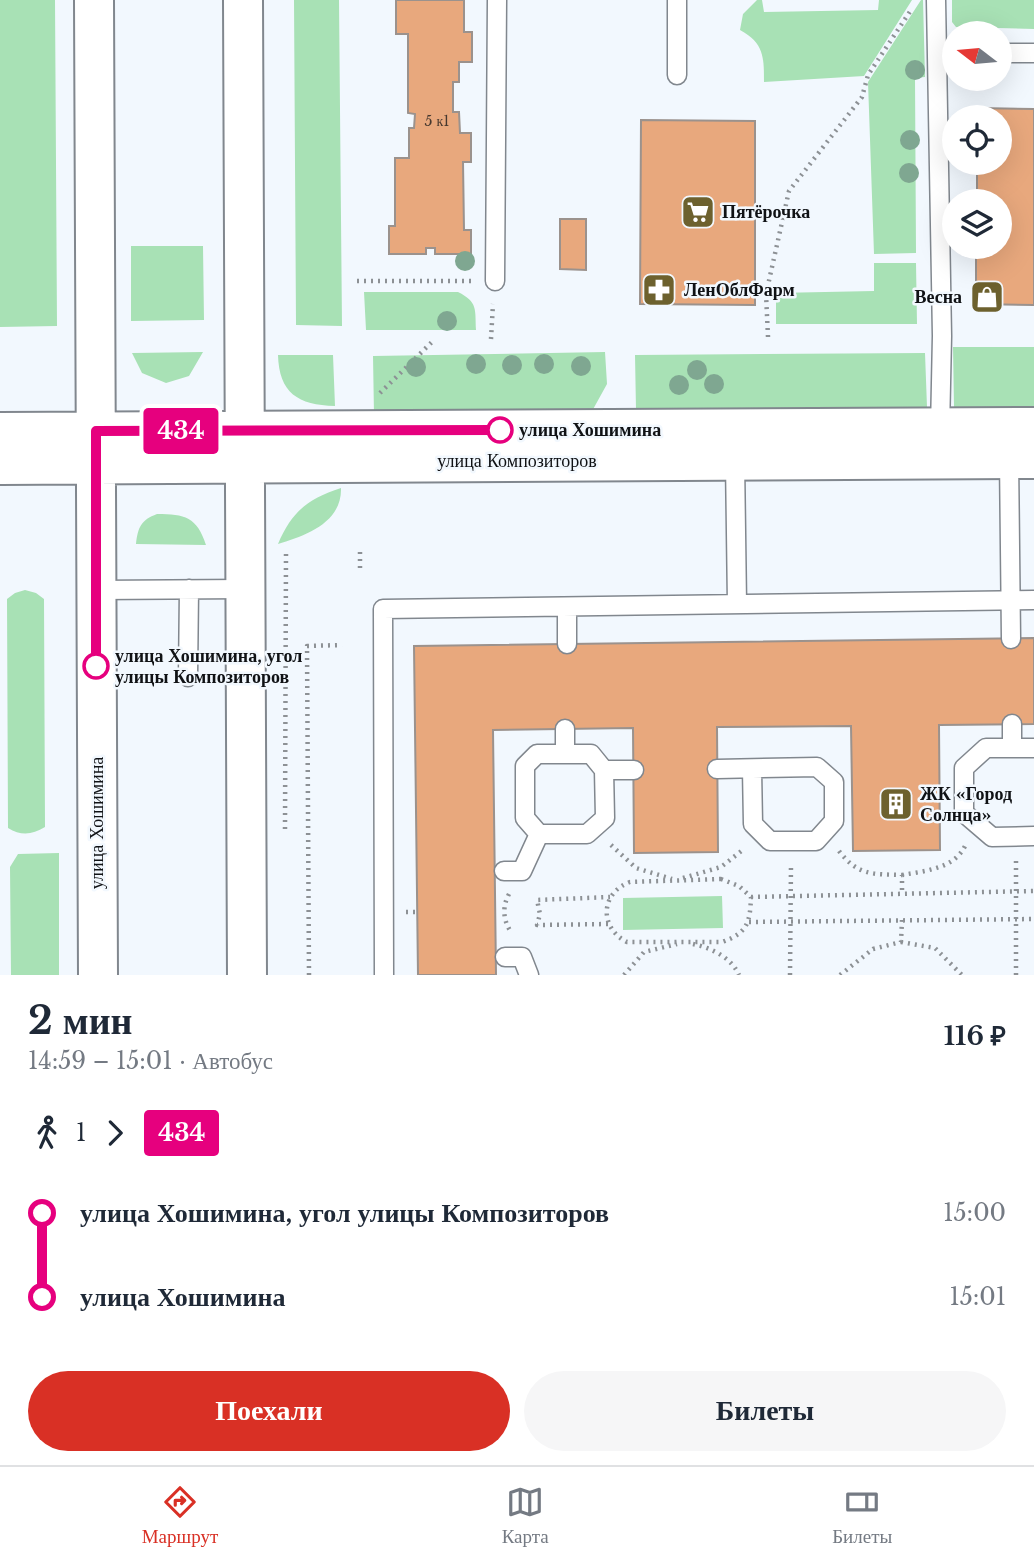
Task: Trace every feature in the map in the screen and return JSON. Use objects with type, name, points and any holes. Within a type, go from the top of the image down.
[{"type":"street","name":"улица Хошимина","points":[[94,0],[98,975]]},
{"type":"street","points":[[243,0],[247,975]]},
{"type":"street","name":"улица Композиторов","points":[[0,432],[96,448]]},
{"type":"street","name":"улица Композиторов","points":[[245,447],[735,460],[939,443]]},
{"type":"street","name":"улица Композиторов","points":[[0,465],[96,448],[1021,443]]},
{"type":"lane","points":[[495,281],[497,0]]},
{"type":"lane","points":[[677,0],[677,75]]},
{"type":"lane","points":[[936,0],[942,32]]},
{"type":"lane","points":[[1012,53],[1034,52]]},
{"type":"lane","points":[[939,443],[945,91]]},
{"type":"lane","points":[[1011,639],[1010,600],[1021,443]]},
{"type":"lane","points":[[735,460],[737,604]]},
{"type":"lane","points":[[188,589],[188,677]]},
{"type":"lane","points":[[96,590],[245,589]]},
{"type":"lane","points":[[384,975],[383,609],[1034,600]]},
{"type":"lane","points":[[567,607],[567,644]]},
{"type":"lane","points":[[1012,724],[1012,748]]},
{"type":"lane","points":[[565,729],[565,754]]},
{"type":"lane","points":[[1025,836],[992,836],[964,813],[964,768],[986,748],[1034,748]]},
{"type":"lane","points":[[537,754],[565,754],[591,754],[604,770],[605,818],[587,834],[539,834],[525,818],[525,766],[537,754]]},
{"type":"lane","points":[[717,769],[817,767],[834,782],[834,821],[816,841],[770,841],[753,824],[752,769]]},
{"type":"lane","points":[[604,770],[634,770]]},
{"type":"lane","points":[[513,871],[539,834]]},
{"type":"lane","points":[[514,957],[529,975]]},
{"type":"path","points":[[768,337],[766,294],[789,191],[862,97],[868,75],[917,0]]},
{"type":"path","points":[[357,281],[495,281],[491,339]]},
{"type":"path","points":[[371,402],[434,340]]},
{"type":"path","points":[[360,552],[360,569]]},
{"type":"path","points":[[285,839],[286,554]]},
{"type":"path","points":[[309,975],[307,646],[342,645]]},
{"type":"path","points":[[600,822],[613,848],[636,868],[675,880],[721,867],[763,834]]},
{"type":"path","points":[[823,832],[845,859],[867,874],[902,875],[942,867],[962,853],[976,824]]},
{"type":"path","points":[[1016,975],[1016,891],[1025,836]]},
{"type":"path","points":[[790,975],[791,841]]},
{"type":"path","points":[[513,871],[521,887],[512,889],[505,901],[504,913],[506,924],[512,933],[522,937],[514,957]]},
{"type":"path","points":[[902,875],[902,894]]},
{"type":"path","points":[[751,897],[749,922],[737,937],[722,942],[627,942],[616,937],[608,925],[610,897],[618,887],[629,882],[721,879],[739,886],[751,897],[1034,891]]},
{"type":"path","points":[[608,925],[537,925],[540,914],[537,900],[610,897]]},
{"type":"path","points":[[495,913],[504,913]]},
{"type":"path","points":[[749,922],[1034,919]]},
{"type":"path","points":[[901,942],[902,920]]},
{"type":"path","points":[[624,975],[644,952],[685,942],[711,948],[736,968],[739,975]]},
{"type":"path","points":[[840,975],[873,949],[901,942],[935,947],[962,975]]},
{"type":"green space","points":[[0,0],[55,0],[57,326],[0,327]]},
{"type":"green space","points":[[294,0],[339,0],[342,326],[296,325]]},
{"type":"green space","points":[[757,0],[762,0],[764,12],[878,10],[879,0],[912,0],[864,76],[764,82],[761,52],[754,40],[740,30],[743,14]]},
{"type":"green space","points":[[921,0],[925,77],[915,78],[916,253],[874,254],[868,82]]},
{"type":"green space","points":[[952,0],[1034,0],[1034,29],[1012,28],[1012,21],[952,21]]},
{"type":"green space","points":[[131,246],[203,246],[204,320],[131,321]]},
{"type":"green space","points":[[874,263],[916,263],[917,324],[776,324],[776,293],[874,291]]},
{"type":"green space","points":[[364,292],[458,292],[469,299],[474,307],[476,330],[366,330]]},
{"type":"green space","points":[[953,347],[1034,347],[1034,407],[954,407]]},
{"type":"green space","points":[[203,352],[189,376],[166,383],[142,373],[132,353]]},
{"type":"green space","points":[[605,352],[607,384],[591,413],[374,415],[373,356]]},
{"type":"green space","points":[[925,353],[927,407],[636,410],[635,355]]},
{"type":"green space","points":[[278,355],[333,355],[335,406],[311,403],[293,394],[282,379]]},
{"type":"green space","points":[[341,488],[340,500],[329,519],[310,532],[278,544],[289,523],[302,508]]},
{"type":"green space","points":[[157,514],[189,519],[198,528],[206,545],[136,544],[141,525]]},
{"type":"green space","points":[[25,590],[44,599],[45,827],[26,834],[8,828],[7,599]]},
{"type":"green space","points":[[59,853],[59,975],[11,975],[10,867],[18,854]]},
{"type":"green space","points":[[722,896],[723,928],[623,930],[623,898]]},
{"type":"building","points":[[396,0],[464,0],[464,32],[472,32],[472,62],[459,62],[459,82],[453,82],[453,112],[459,112],[460,133],[471,133],[471,162],[463,162],[464,230],[471,230],[471,254],[435,254],[435,248],[426,248],[426,254],[389,254],[389,226],[395,226],[395,158],[409,158],[409,128],[414,128],[415,114],[408,113],[408,34],[396,34]]},
{"type":"building","points":[[1012,109],[1034,109],[1034,305],[976,304],[976,259],[1012,259],[1012,189],[977,189],[977,175],[1012,175]]},
{"type":"building","name":"Пятёрочка","points":[[641,120],[755,121],[755,305],[640,304]]},
{"type":"building","points":[[560,219],[586,219],[586,270],[560,269]]},
{"type":"building","name":"ЖК «Город Солнца»","points":[[1034,638],[1034,724],[939,725],[940,850],[853,851],[851,726],[717,727],[718,852],[634,853],[633,728],[493,730],[496,975],[418,975],[414,646]]},
{"type":"bus line","name":"434","points":[[96,666],[96,431],[500,430]]},
{"type":"place","name":"Пятёрочка","points":[[698,212]]},
{"type":"place","name":"ЛенОблФарм","points":[[659,290]]},
{"type":"place","name":"Весна","points":[[987,297]]},
{"type":"place","name":"улица Хошимина","points":[[500,430]]},
{"type":"place","name":"улица Хошимина, угол улицы Композиторов","points":[[96,666]]},
{"type":"place","name":"ЖК «Город Солнца»","points":[[896,804]]}]
